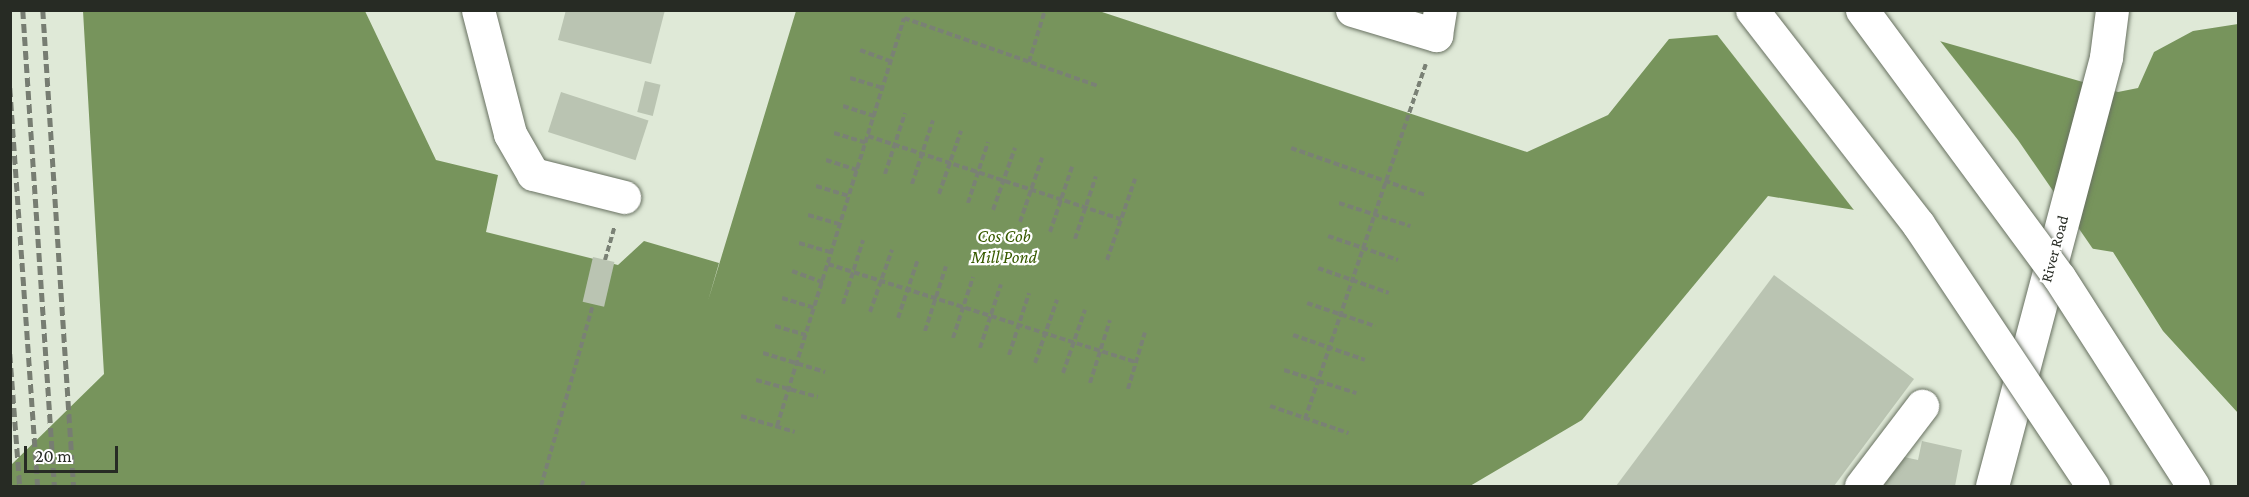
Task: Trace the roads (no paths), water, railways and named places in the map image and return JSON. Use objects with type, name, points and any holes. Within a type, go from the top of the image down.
[{"type":"main road","points":[[478,10],[510,134],[533,174],[624,197]]},
{"type":"main road","points":[[1352,10],[1436,35],[1440,10]]},
{"type":"main road","points":[[1752,10],[1918,224],[2093,486]]},
{"type":"main road","points":[[1862,10],[2059,277],[2193,486]]},
{"type":"main road","name":"River Road","points":[[1992,486],[2106,57],[2112,10]]},
{"type":"main road","points":[[1860,486],[1922,406]]},
{"type":"water","name":"Cos Cob Mill Pond","points":[[83,11],[365,11],[436,160],[498,175],[486,232],[618,265],[644,241],[719,263],[708,301],[796,11],[1099,11],[1527,152],[1608,115],[1669,39],[1873,22],[2118,92],[2138,88],[2154,52],[2193,31],[2238,24],[2238,413],[2163,331],[2113,252],[1768,196],[1582,420],[1470,486],[11,486],[11,465],[104,374]]},
{"type":"railway","points":[[23,10],[55,486]]},
{"type":"railway","points":[[43,10],[74,486]]},
{"type":"railway","points":[[10,88],[38,486]]},
{"type":"railway","points":[[10,354],[20,486]]}]
